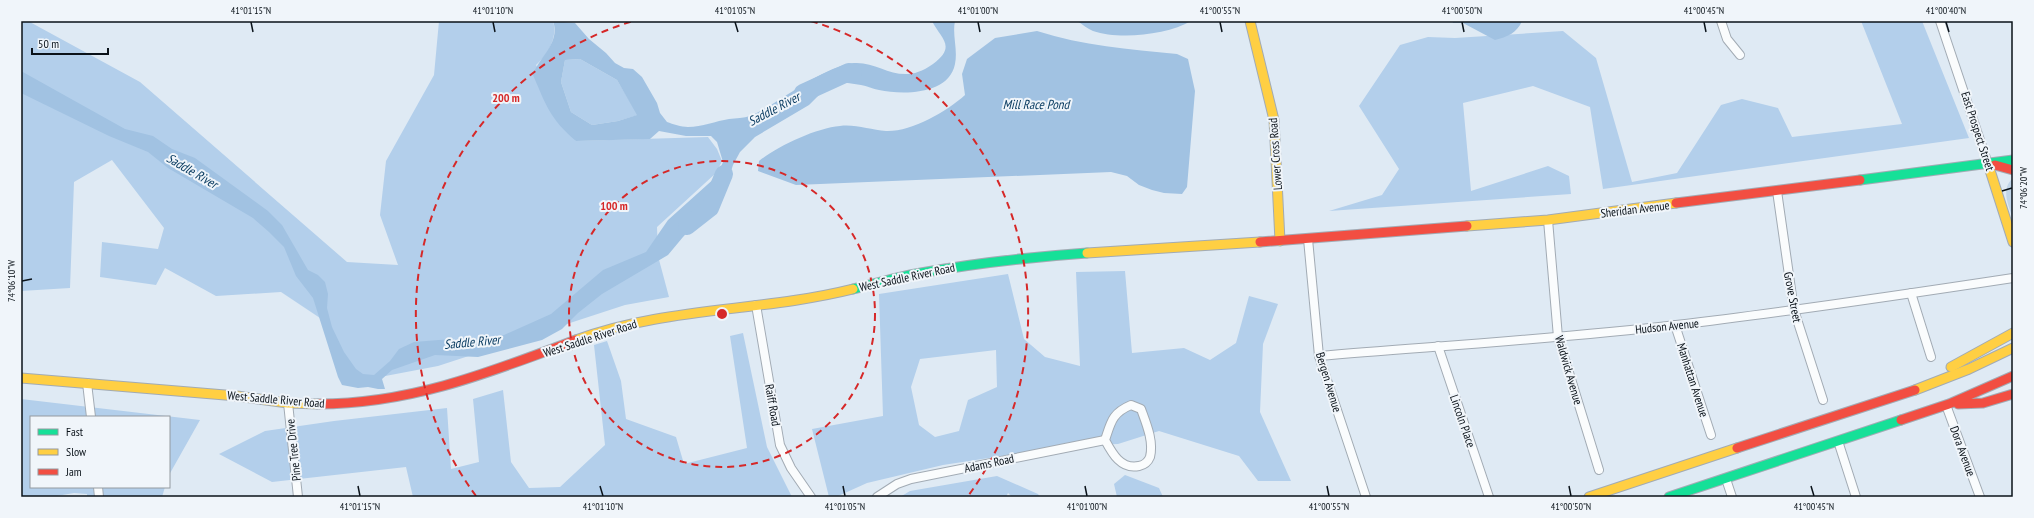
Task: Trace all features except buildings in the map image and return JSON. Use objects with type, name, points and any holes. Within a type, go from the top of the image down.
[{"type":"main road","name":"Lower Cross Road","points":[[1250,21],[1274,120],[1280,242]]},
{"type":"main road","name":"Sheridan Avenue","points":[[1280,242],[1548,220],[2013,160]]},
{"type":"main road","name":"Sheridan Avenue","points":[[1988,164],[2013,170]]},
{"type":"main road","name":"East Prospect Street","points":[[1988,164],[2013,242]]},
{"type":"main road","name":"West Saddle River Road","points":[[21,378],[237,396],[288,403],[320,404],[359,402],[420,392],[475,378],[581,338],[616,327],[678,314],[818,298],[919,273],[1033,257],[1280,242]]},
{"type":"main road","points":[[1899,395],[2013,333]]},
{"type":"main road","points":[[1588,497],[1899,395],[1970,369],[2013,348]]},
{"type":"main road","points":[[1669,497],[1948,405],[2013,376]]},
{"type":"main road","points":[[1948,405],[1983,403],[2013,394]]},
{"type":"street","points":[[1721,21],[1726,39],[1740,55]]},
{"type":"street","name":"East Prospect Street","points":[[1940,21],[1988,164]]},
{"type":"street","name":"Grove Street","points":[[1777,191],[1794,310],[1823,400]]},
{"type":"street","name":"Waldwick Avenue","points":[[1548,220],[1558,337],[1599,470]]},
{"type":"street","name":"Bergen Avenue","points":[[1308,240],[1319,356],[1366,497]]},
{"type":"street","name":"Hudson Avenue","points":[[1319,356],[1558,337],[1675,325],[1794,310],[2013,278]]},
{"type":"street","points":[[1910,293],[1931,357]]},
{"type":"street","name":"Raiff Road","points":[[756,305],[780,445],[791,468],[811,497]]},
{"type":"street","name":"Manhattan Avenue","points":[[1675,325],[1711,434]]},
{"type":"street","name":"Lincoln Place","points":[[1438,346],[1489,497]]},
{"type":"street","points":[[87,383],[91,416]]},
{"type":"street","name":"Pine Tree Drive","points":[[288,403],[298,497]]},
{"type":"street","points":[[1131,405],[1141,408],[1148,428],[1151,450],[1150,458],[1144,465],[1134,467],[1124,464],[1112,454],[1105,440],[1113,417],[1120,410],[1131,405]]},
{"type":"street","name":"Dora Avenue","points":[[1948,405],[1980,497]]},
{"type":"street","name":"Adams Road","points":[[877,497],[898,484],[911,479],[1105,440]]},
{"type":"street","points":[[1838,441],[1856,497]]},
{"type":"street","points":[[1726,479],[1732,497]]},
{"type":"shaded area","points":[[21,21],[28,21],[140,82],[347,262],[398,265],[380,215],[386,161],[434,75],[439,21],[553,21],[554,33],[551,45],[536,65],[576,141],[708,137],[717,149],[722,161],[716,173],[657,227],[658,256],[669,297],[625,305],[438,366],[359,381],[320,318],[281,292],[216,296],[165,268],[156,285],[100,277],[102,242],[158,249],[164,228],[112,160],[74,182],[70,288],[21,291]]},
{"type":"shaded area","points":[[1861,21],[1922,21],[1969,138],[1603,189],[1590,107],[1533,86],[1463,103],[1471,191],[1548,166],[1569,176],[1571,194],[1329,211],[1382,195],[1399,169],[1359,106],[1400,45],[1428,37],[1455,38],[1563,31],[1596,58],[1632,182],[1677,173],[1721,105],[1742,99],[1778,108],[1792,137],[1902,124]]},
{"type":"shaded area","points":[[580,59],[617,80],[638,115],[618,121],[592,125],[571,112],[561,82],[565,60]]},
{"type":"shaded area","points":[[2013,178],[2013,219],[2006,192],[2009,182]]},
{"type":"shaded area","points":[[1125,271],[1132,353],[1184,348],[1210,360],[1236,343],[1249,296],[1278,304],[1263,344],[1260,412],[1291,481],[1258,481],[1239,456],[1159,431],[1118,444],[1067,446],[943,465],[867,483],[836,497],[829,497],[812,429],[883,416],[879,294],[1008,274],[1024,339],[1045,357],[1080,366],[1076,272]],"holes":[[[996,350],[997,387],[968,400],[959,431],[935,437],[919,425],[911,387],[920,359]]]},
{"type":"shaded area","points":[[743,333],[767,447],[792,497],[413,497],[406,467],[272,482],[219,454],[265,431],[334,421],[447,408],[451,469],[479,462],[473,399],[503,390],[511,462],[529,488],[560,487],[605,445],[594,345],[607,341],[621,381],[626,419],[676,437],[684,464],[747,448],[730,336]]},
{"type":"shaded area","points":[[21,399],[166,416],[30,416],[30,488],[165,488],[162,497],[87,497],[87,494],[74,493],[51,497],[21,497]]},
{"type":"shaded area","points":[[170,416],[200,420],[170,473]]},
{"type":"shaded area","points":[[1125,475],[1159,488],[1163,497],[1117,497],[1114,484]]},
{"type":"shaded area","points":[[997,476],[1038,494],[1040,497],[1012,497],[1008,493],[1006,497],[900,497],[910,491]]},
{"type":"water","points":[[553,21],[575,23],[589,39],[606,53],[615,63],[624,68],[633,69],[642,77],[657,103],[660,113],[667,122],[685,127],[693,127],[750,116],[819,76],[844,65],[856,63],[867,64],[897,73],[908,74],[920,71],[933,64],[940,58],[946,47],[943,38],[932,21],[955,21],[954,32],[956,58],[951,74],[944,82],[935,87],[912,92],[889,92],[863,85],[828,79],[818,96],[809,105],[755,137],[740,152],[733,165],[726,187],[714,198],[701,218],[668,255],[602,294],[578,313],[562,329],[542,340],[478,357],[435,355],[392,370],[382,379],[385,389],[368,387],[358,388],[342,385],[338,377],[313,298],[296,276],[284,247],[253,218],[168,168],[148,152],[109,136],[21,93],[21,71],[125,129],[153,136],[172,149],[195,158],[268,211],[282,225],[308,270],[318,275],[325,282],[328,294],[327,308],[332,327],[344,352],[356,369],[363,374],[374,375],[390,361],[399,349],[414,342],[451,339],[475,343],[504,335],[551,314],[603,270],[646,252],[668,220],[717,176],[723,162],[717,142],[711,136],[686,136],[659,131],[650,139],[576,141],[567,133],[554,118],[533,75],[552,43],[555,29]],"holes":[[[580,59],[617,80],[637,115],[618,121],[592,125],[571,112],[561,82],[565,60]]]},
{"type":"water","points":[[1077,21],[1191,21],[1181,26],[1156,33],[1143,35],[1116,35],[1093,31]]},
{"type":"water","points":[[1452,21],[1522,21],[1517,29],[1511,34],[1495,40],[1463,23],[1453,23]]},
{"type":"water","name":"Mill Race Pond","points":[[1037,31],[1089,44],[1177,54],[1188,59],[1195,91],[1187,187],[1182,194],[1164,193],[1152,190],[1139,185],[1127,176],[1111,172],[796,185],[758,171],[759,161],[776,149],[809,134],[830,127],[857,126],[886,131],[906,128],[928,120],[948,108],[965,95],[962,74],[967,59],[995,38]]},
{"type":"waterway","name":"Saddle River","points":[[803,93],[849,72],[853,73]]},
{"type":"waterway","name":"Saddle River","points":[[687,226],[710,208],[724,174]]},
{"type":"traffic: fast","points":[[1860,180],[2013,160]]},
{"type":"traffic: fast","points":[[853,289],[912,275],[962,266],[1024,258],[1087,253]]},
{"type":"traffic: fast","points":[[1669,497],[1901,420]]},
{"type":"traffic: slow","points":[[1250,21],[1274,120],[1280,241]]},
{"type":"traffic: slow","points":[[1988,164],[2013,242]]},
{"type":"traffic: slow","points":[[1467,226],[1548,220],[1676,203]]},
{"type":"traffic: slow","points":[[1087,253],[1260,242]]},
{"type":"traffic: slow","points":[[576,340],[609,329],[643,321],[678,315],[783,302],[853,289]]},
{"type":"traffic: slow","points":[[1951,367],[2013,333]]},
{"type":"traffic: slow","points":[[1915,390],[1969,369],[2013,348]]},
{"type":"traffic: slow","points":[[21,378],[237,396],[288,403],[318,404]]},
{"type":"traffic: slow","points":[[1589,497],[1737,448]]},
{"type":"traffic: jam","points":[[1995,165],[2013,170]]},
{"type":"traffic: jam","points":[[1676,203],[1860,180]]},
{"type":"traffic: jam","points":[[1260,242],[1467,226]]},
{"type":"traffic: jam","points":[[318,404],[352,403],[418,392],[450,384],[513,364],[576,340]]},
{"type":"traffic: jam","points":[[1901,420],[1949,404],[2013,376]]},
{"type":"traffic: jam","points":[[1737,448],[1915,390]]},
{"type":"traffic: jam","points":[[1958,404],[1983,403],[2013,394]]}]
